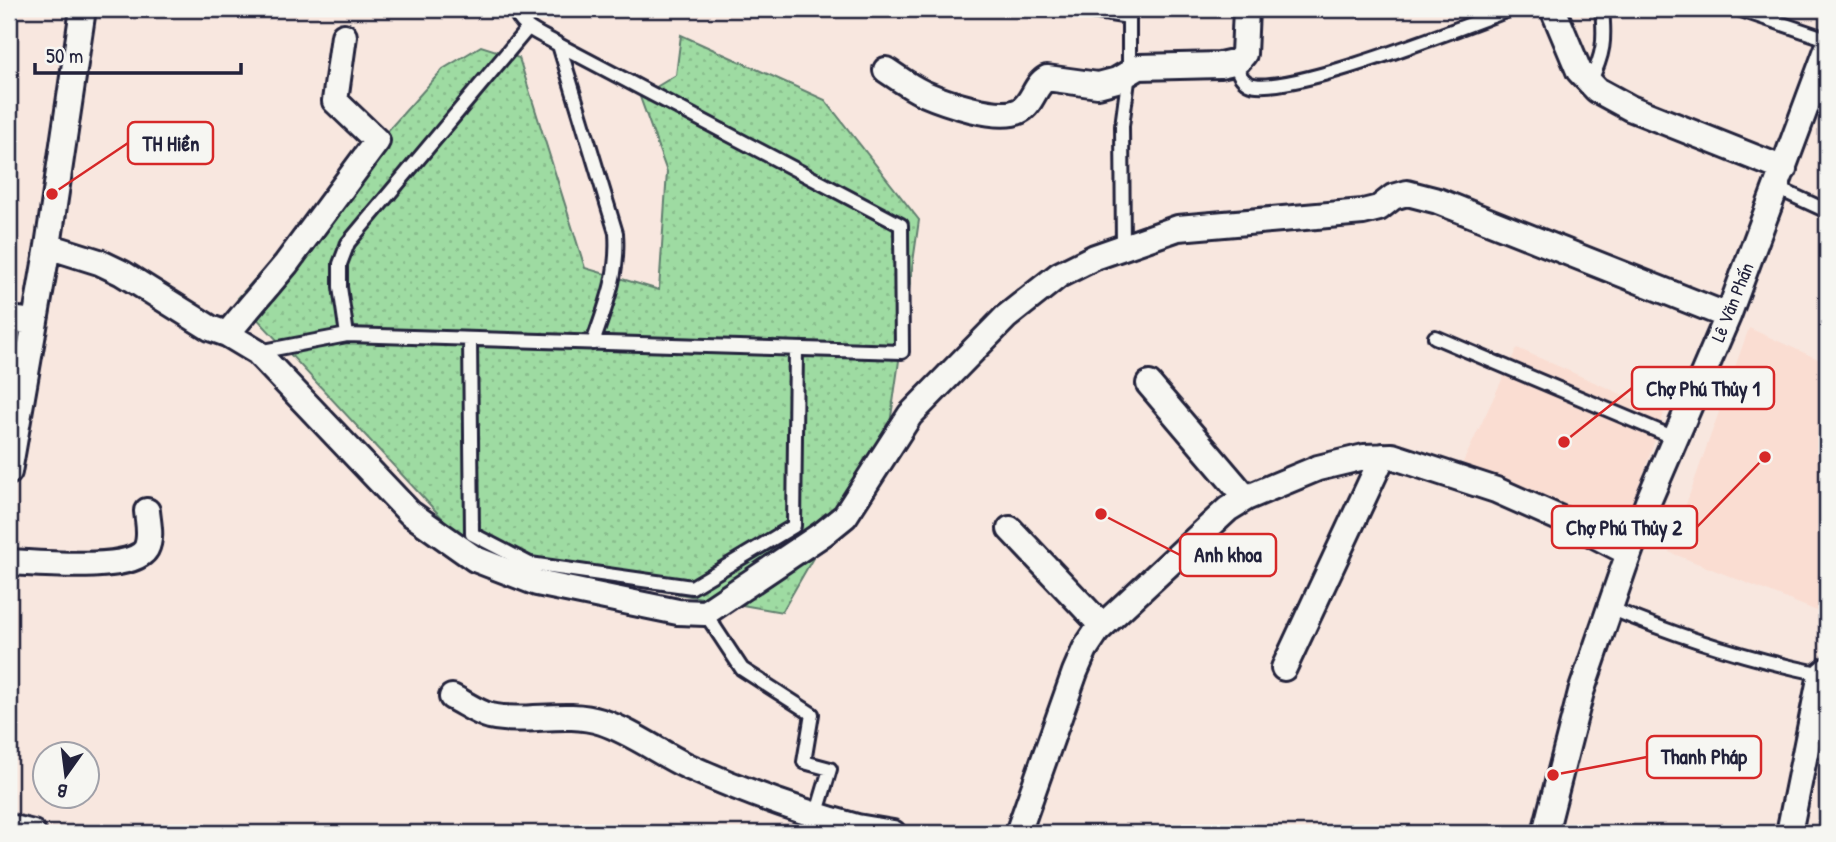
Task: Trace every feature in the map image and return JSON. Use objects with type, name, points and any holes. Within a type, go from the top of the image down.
[{"type":"street","points":[[9,472],[48,246],[83,9]]},
{"type":"street","points":[[886,70],[922,92],[948,102],[979,111],[1002,113],[1022,109],[1047,78],[1098,85],[1109,84],[1139,67],[1220,65],[1234,61],[1244,54],[1246,9]]},
{"type":"street","points":[[1553,9],[1580,71],[1597,90],[1780,178]]},
{"type":"street","points":[[227,334],[286,264],[377,141],[335,101],[344,36]]},
{"type":"street","name":"Lê Văn Phấn","points":[[1545,833],[1581,692],[1629,553],[1728,316],[1827,50]]},
{"type":"street","points":[[48,246],[99,262],[122,273],[210,328],[227,334],[257,352],[410,513],[475,559],[537,583],[678,612],[705,613],[845,516],[910,415],[1006,317],[1059,275],[1095,257],[1178,229],[1363,212],[1379,208],[1393,197],[1407,192],[1438,201],[1728,316]]},
{"type":"street","points":[[9,319],[34,322]]},
{"type":"street","points":[[1149,384],[1246,498]]},
{"type":"street","points":[[1284,668],[1383,456]]},
{"type":"street","points":[[1018,833],[1085,649],[1102,626],[1204,530],[1228,509],[1246,498],[1318,468],[1364,457],[1383,456],[1412,461],[1496,490],[1577,526],[1629,553]]},
{"type":"street","points":[[9,562],[92,566],[138,557],[145,550],[149,538],[146,511]]},
{"type":"street","points":[[1010,529],[1102,626]]},
{"type":"street","points":[[1789,833],[1825,672]]},
{"type":"street","points":[[452,697],[489,716],[581,717],[601,722],[625,731],[677,761],[784,806],[857,830],[893,833]]},
{"type":"street","points":[[9,827],[33,833]]},
{"type":"lane","points":[[257,352],[347,335],[902,352],[901,225],[528,28],[517,18],[515,9]]},
{"type":"lane","points":[[1079,9],[1129,17],[1129,73],[1122,126],[1123,247]]},
{"type":"lane","points":[[1234,61],[1240,76],[1249,84],[1262,86],[1298,80],[1362,63],[1511,9]]},
{"type":"lane","points":[[1590,82],[1601,60],[1604,33],[1602,9]]},
{"type":"lane","points":[[1738,9],[1827,39]]},
{"type":"lane","points":[[347,335],[340,287],[340,264],[348,243],[528,28]]},
{"type":"lane","points":[[559,44],[616,233],[616,267],[593,343]]},
{"type":"lane","points":[[1780,178],[1827,211]]},
{"type":"lane","points":[[1435,337],[1675,438]]},
{"type":"lane","points":[[470,339],[472,534],[530,564],[692,587],[793,526],[796,349]]},
{"type":"lane","points":[[1610,608],[1707,646],[1768,663],[1825,672]]},
{"type":"lane","points":[[705,613],[743,669],[813,714],[804,762],[830,769],[816,816]]},
{"type":"shaded area","points":[[1749,328],[1827,363],[1827,615],[1669,552]]},
{"type":"shaded area","points":[[1517,348],[1664,413],[1619,546],[1459,471]]},
{"type":"green space","points":[[681,35],[825,100],[919,220],[890,424],[782,612],[514,565],[457,534],[238,298],[443,69],[481,46],[519,58],[585,268],[659,290],[667,172],[640,97],[676,75]]},
{"type":"place","name":"TH Hiền","points":[[52,194]]},
{"type":"place","name":"Chợ Phú Thủy 1","points":[[1564,442]]},
{"type":"place","name":"Chợ Phú Thủy 2","points":[[1765,457]]},
{"type":"place","name":"Anh khoa","points":[[1101,514]]},
{"type":"place","name":"Thanh Pháp","points":[[1553,775]]}]
